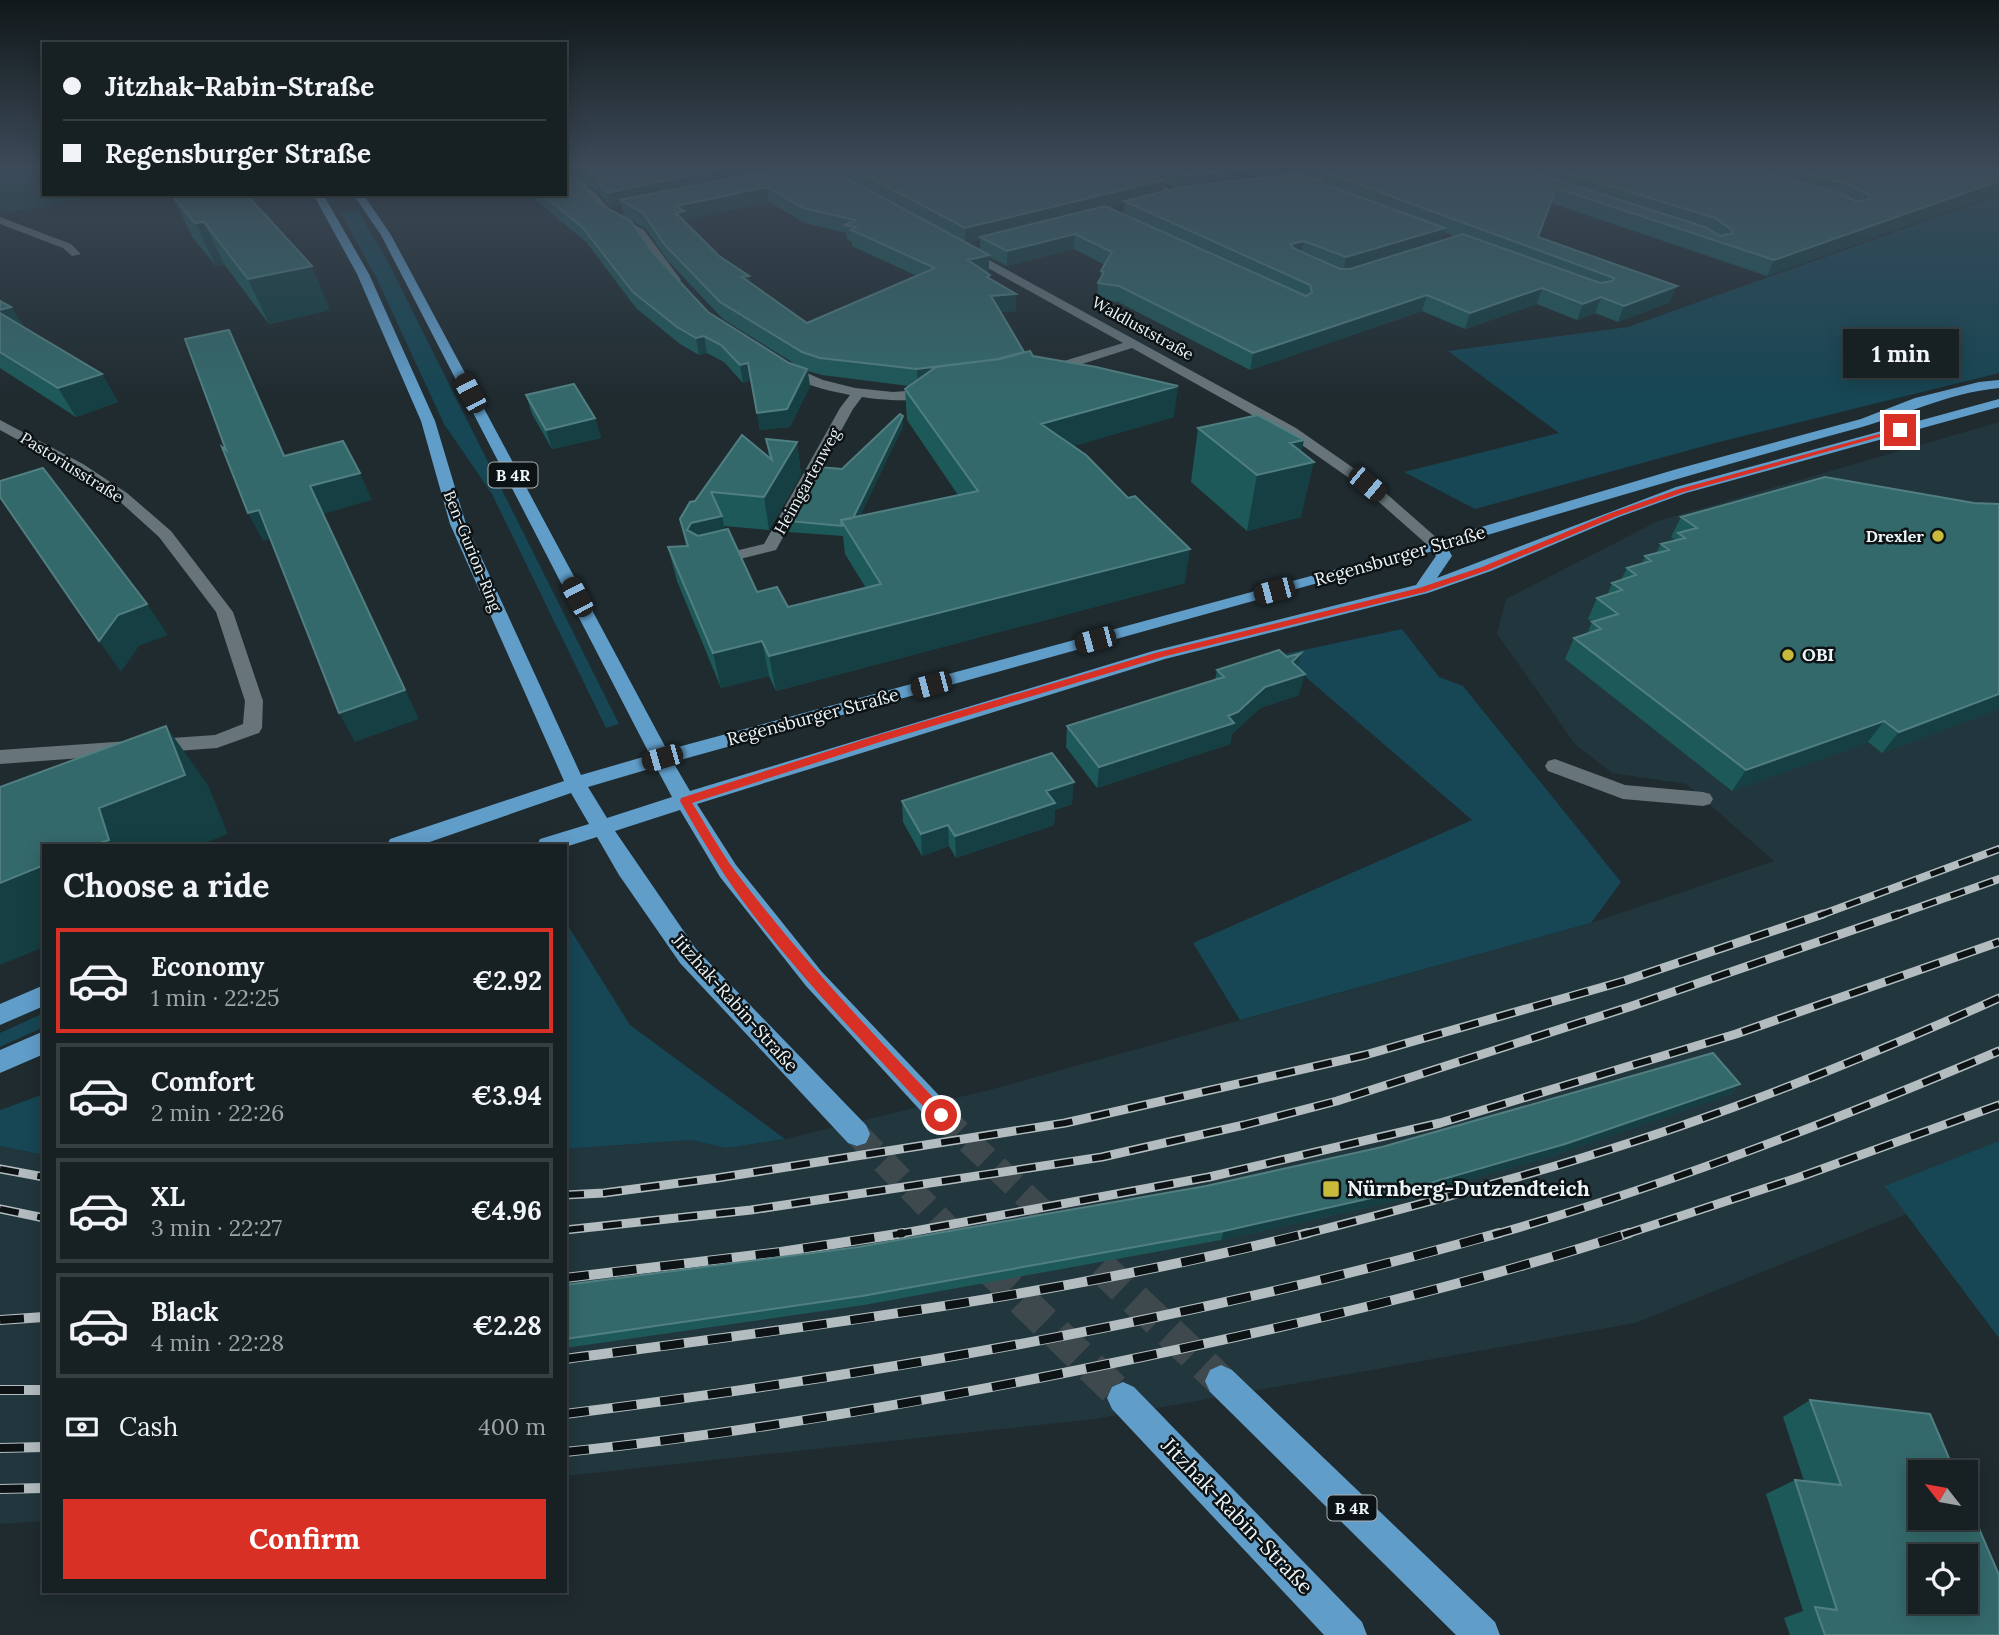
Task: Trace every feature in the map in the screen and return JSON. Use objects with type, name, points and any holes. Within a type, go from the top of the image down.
[{"type":"main road","name":"Ben-Gurion-Ring","points":[[346,243],[363,274],[421,404],[437,445],[449,500],[458,524],[549,734],[601,828]]},
{"type":"main road","name":"B 4R","points":[[390,243],[626,695],[685,801],[729,871],[772,928],[837,1005],[941,1115]]},
{"type":"main road","name":"Regensburger Straße","points":[[401,844],[576,784],[662,758],[1438,546],[1682,471],[1866,422],[1920,401],[1979,386],[1999,384]]},
{"type":"main road","name":"Regensburger Straße","points":[[551,844],[879,739],[1159,655],[1422,590],[1485,568],[1614,514],[1681,490],[1999,403]]},
{"type":"main road","points":[[1422,590],[1442,562],[1444,556],[1438,546]]},
{"type":"main road","name":"Jitzhak-Rabin-Straße","points":[[601,828],[637,885],[688,956],[858,1135]]},
{"type":"main road","points":[[0,1015],[42,996]]},
{"type":"main road","points":[[0,1062],[42,1043]]},
{"type":"main road","name":"B 4R","points":[[1221,1381],[1482,1635]]},
{"type":"main road","name":"Jitzhak-Rabin-Straße","points":[[1123,1398],[1349,1635]]},
{"type":"street","points":[[60,243],[76,254]]},
{"type":"street","points":[[648,243],[682,289]]},
{"type":"street","name":"Waldluststraße","points":[[952,244],[1270,418],[1367,484],[1438,546]]},
{"type":"street","points":[[963,250],[976,247]]},
{"type":"street","points":[[1036,373],[1134,344]]},
{"type":"street","points":[[777,363],[798,375],[858,394],[946,391]]},
{"type":"street","name":"Heimgartenweg","points":[[705,562],[770,547],[846,408],[858,394]]},
{"type":"street","name":"Pastoriusstraße","points":[[1,425],[78,467],[122,496],[166,534],[224,612],[254,701],[251,748]]},
{"type":"street","points":[[0,757],[217,741],[251,728]]},
{"type":"street","points":[[1555,766],[1623,792],[1703,799]]},
{"type":"shaded area","points":[[357,243],[377,243],[387,260],[619,724],[606,728],[492,494],[444,424],[376,277]]},
{"type":"shaded area","points":[[1863,243],[1999,243],[1999,373],[1715,443],[1475,509],[1404,472],[1559,433],[1448,351],[1628,327]]},
{"type":"shaded area","points":[[1999,422],[1999,1177],[1635,1323],[1095,1419],[567,1476],[567,1149],[691,1140],[726,1148],[785,1139],[989,1090],[1591,923],[1774,861],[1686,784],[1612,773],[1575,744],[1497,634],[1506,599],[1658,521]]},
{"type":"shaded area","points":[[1402,629],[1439,677],[1463,686],[1621,882],[1591,923],[1240,1020],[1193,943],[1472,820],[1280,655]]},
{"type":"shaded area","points":[[567,924],[630,1025],[785,1139],[726,1148],[691,1140],[567,1149]]},
{"type":"shaded area","points":[[42,1014],[42,1028],[0,1047],[0,1033]]},
{"type":"shaded area","points":[[42,1095],[42,1155],[0,1146],[0,1110]]},
{"type":"shaded area","points":[[1999,1141],[1999,1338],[1885,1186]]},
{"type":"shaded area","points":[[0,1146],[42,1155],[42,1521],[0,1524]]},
{"type":"building","points":[[220,243],[291,243],[312,266],[248,279]]},
{"type":"building","points":[[595,243],[646,243],[708,312],[789,363],[807,369],[787,409],[757,413],[748,363],[740,365],[721,345],[704,336],[696,338],[677,327],[633,292]]},
{"type":"building","points":[[706,243],[719,256],[749,276],[742,277],[807,323],[935,268],[880,243],[967,243],[989,255],[968,260],[990,275],[987,277],[1016,294],[991,296],[1024,352],[998,359],[917,369],[820,358],[802,352],[720,302],[665,245]]},
{"type":"building","points":[[992,243],[1038,243],[1007,251]]},
{"type":"building","points":[[1094,243],[1188,243],[1306,296],[1312,292],[1310,285],[1218,243],[1294,243],[1291,244],[1293,248],[1340,269],[1350,269],[1433,243],[1489,243],[1600,283],[1612,281],[1614,278],[1519,243],[1556,243],[1677,286],[1624,306],[1601,297],[1583,304],[1542,288],[1470,313],[1427,295],[1253,353],[1119,286],[1098,283],[1104,272],[1101,271],[1112,252]]},
{"type":"building","points":[[1310,243],[1393,243],[1346,257]]},
{"type":"building","points":[[1723,243],[1822,243],[1774,260]]},
{"type":"building","points":[[0,301],[11,307],[0,310]]},
{"type":"building","points":[[0,313],[102,374],[58,388],[0,352]]},
{"type":"building","points":[[229,330],[284,456],[343,441],[360,473],[310,486],[405,690],[339,713],[259,510],[248,513],[185,339]]},
{"type":"building","points":[[1030,351],[1033,356],[1178,386],[1041,424],[1086,455],[1128,498],[1135,496],[1190,549],[769,656],[762,641],[713,653],[668,547],[688,546],[680,519],[742,435],[772,460],[766,439],[797,442],[764,497],[711,492],[722,516],[691,523],[687,530],[698,536],[728,529],[757,592],[777,587],[788,607],[881,584],[841,520],[978,491],[905,389],[936,367],[1000,359]]},
{"type":"building","points":[[574,384],[595,418],[546,430],[526,395]]},
{"type":"building","points":[[900,414],[903,416],[853,518],[841,520],[842,526],[788,521],[819,467],[842,469]]},
{"type":"building","points":[[1258,415],[1304,440],[1290,443],[1314,462],[1257,475],[1198,428]]},
{"type":"building","points":[[43,468],[147,604],[118,615],[99,641],[0,497],[0,481]]},
{"type":"building","name":"OBI","points":[[1825,477],[1974,503],[1999,504],[1999,694],[1899,732],[1884,721],[1746,770],[1574,638],[1601,629],[1592,622],[1618,614],[1597,598],[1622,590],[1612,583],[1636,575],[1627,568],[1651,561],[1645,556],[1669,550],[1661,544],[1685,538],[1678,533],[1697,528],[1681,517]]},
{"type":"building","points":[[1279,650],[1287,657],[1301,653],[1292,662],[1305,674],[1265,687],[1238,712],[1228,716],[1234,723],[1099,767],[1067,726],[1224,677],[1217,670]]},
{"type":"building","points":[[166,726],[185,775],[99,808],[109,840],[97,844],[42,844],[42,866],[0,883],[0,787]]},
{"type":"building","points":[[1052,753],[1074,782],[1046,791],[1055,803],[955,836],[948,825],[921,834],[902,801]]},
{"type":"building","points":[[1713,1053],[1740,1084],[1565,1144],[1398,1192],[1224,1231],[862,1296],[567,1339],[567,1285],[858,1247],[1206,1186],[1382,1147]]},
{"type":"building","points":[[1810,1400],[1930,1414],[1950,1460],[1908,1460],[1908,1530],[1978,1530],[1978,1526],[1999,1575],[1999,1635],[1825,1635],[1815,1607],[1837,1610],[1795,1480],[1841,1485]]},
{"type":"tunnel","points":[[941,1115],[1067,1235]]},
{"type":"tunnel","points":[[857,1134],[954,1234]]},
{"type":"tunnel","points":[[1065,1233],[1221,1381]]},
{"type":"tunnel","points":[[954,1234],[1123,1398]]},
{"type":"railway","points":[[1818,916],[1999,849]]},
{"type":"railway","points":[[1894,916],[1999,879]]},
{"type":"railway","points":[[567,1195],[604,1193],[717,1178],[1065,1123],[1365,1055],[1624,981],[1823,914]]},
{"type":"railway","points":[[567,1230],[751,1210],[1102,1157],[1244,1125],[1337,1101],[1632,1006],[1899,914]]},
{"type":"railway","points":[[903,1233],[1209,1177],[1440,1123],[1736,1034],[1999,942]]},
{"type":"railway","points":[[1301,1235],[1519,1177],[1681,1126],[1834,1068],[1999,998]]},
{"type":"railway","points":[[1493,1235],[1686,1174],[1875,1102],[1999,1051]]},
{"type":"railway","points":[[1623,1235],[1797,1178],[1999,1105]]},
{"type":"railway","points":[[0,1169],[42,1177]]},
{"type":"railway","points":[[0,1209],[42,1218]]},
{"type":"railway","points":[[567,1278],[781,1252],[903,1233]]},
{"type":"railway","points":[[893,1235],[903,1233]]},
{"type":"railway","points":[[567,1359],[938,1307],[1124,1274],[1308,1233]]},
{"type":"railway","points":[[567,1414],[801,1381],[1036,1341],[1268,1292],[1499,1233]]},
{"type":"railway","points":[[567,1452],[782,1424],[998,1386],[1142,1357],[1387,1302],[1508,1270],[1629,1233]]},
{"type":"railway","points":[[0,1320],[42,1317]]},
{"type":"railway","points":[[0,1390],[42,1390]]},
{"type":"railway","points":[[0,1448],[42,1447]]},
{"type":"railway","points":[[0,1489],[42,1488]]},
{"type":"place","name":"Drexler","points":[[1938,536]]},
{"type":"place","name":"OBI","points":[[1788,655]]},
{"type":"place","name":"Nürnberg-Dutzendteich","points":[[1331,1189]]},
{"type":"route","points":[[941,1115],[837,1005],[772,928],[729,871],[685,801],[794,765],[1159,655],[1250,630],[1422,590],[1485,568],[1614,514],[1681,490],[1900,430]]}]
